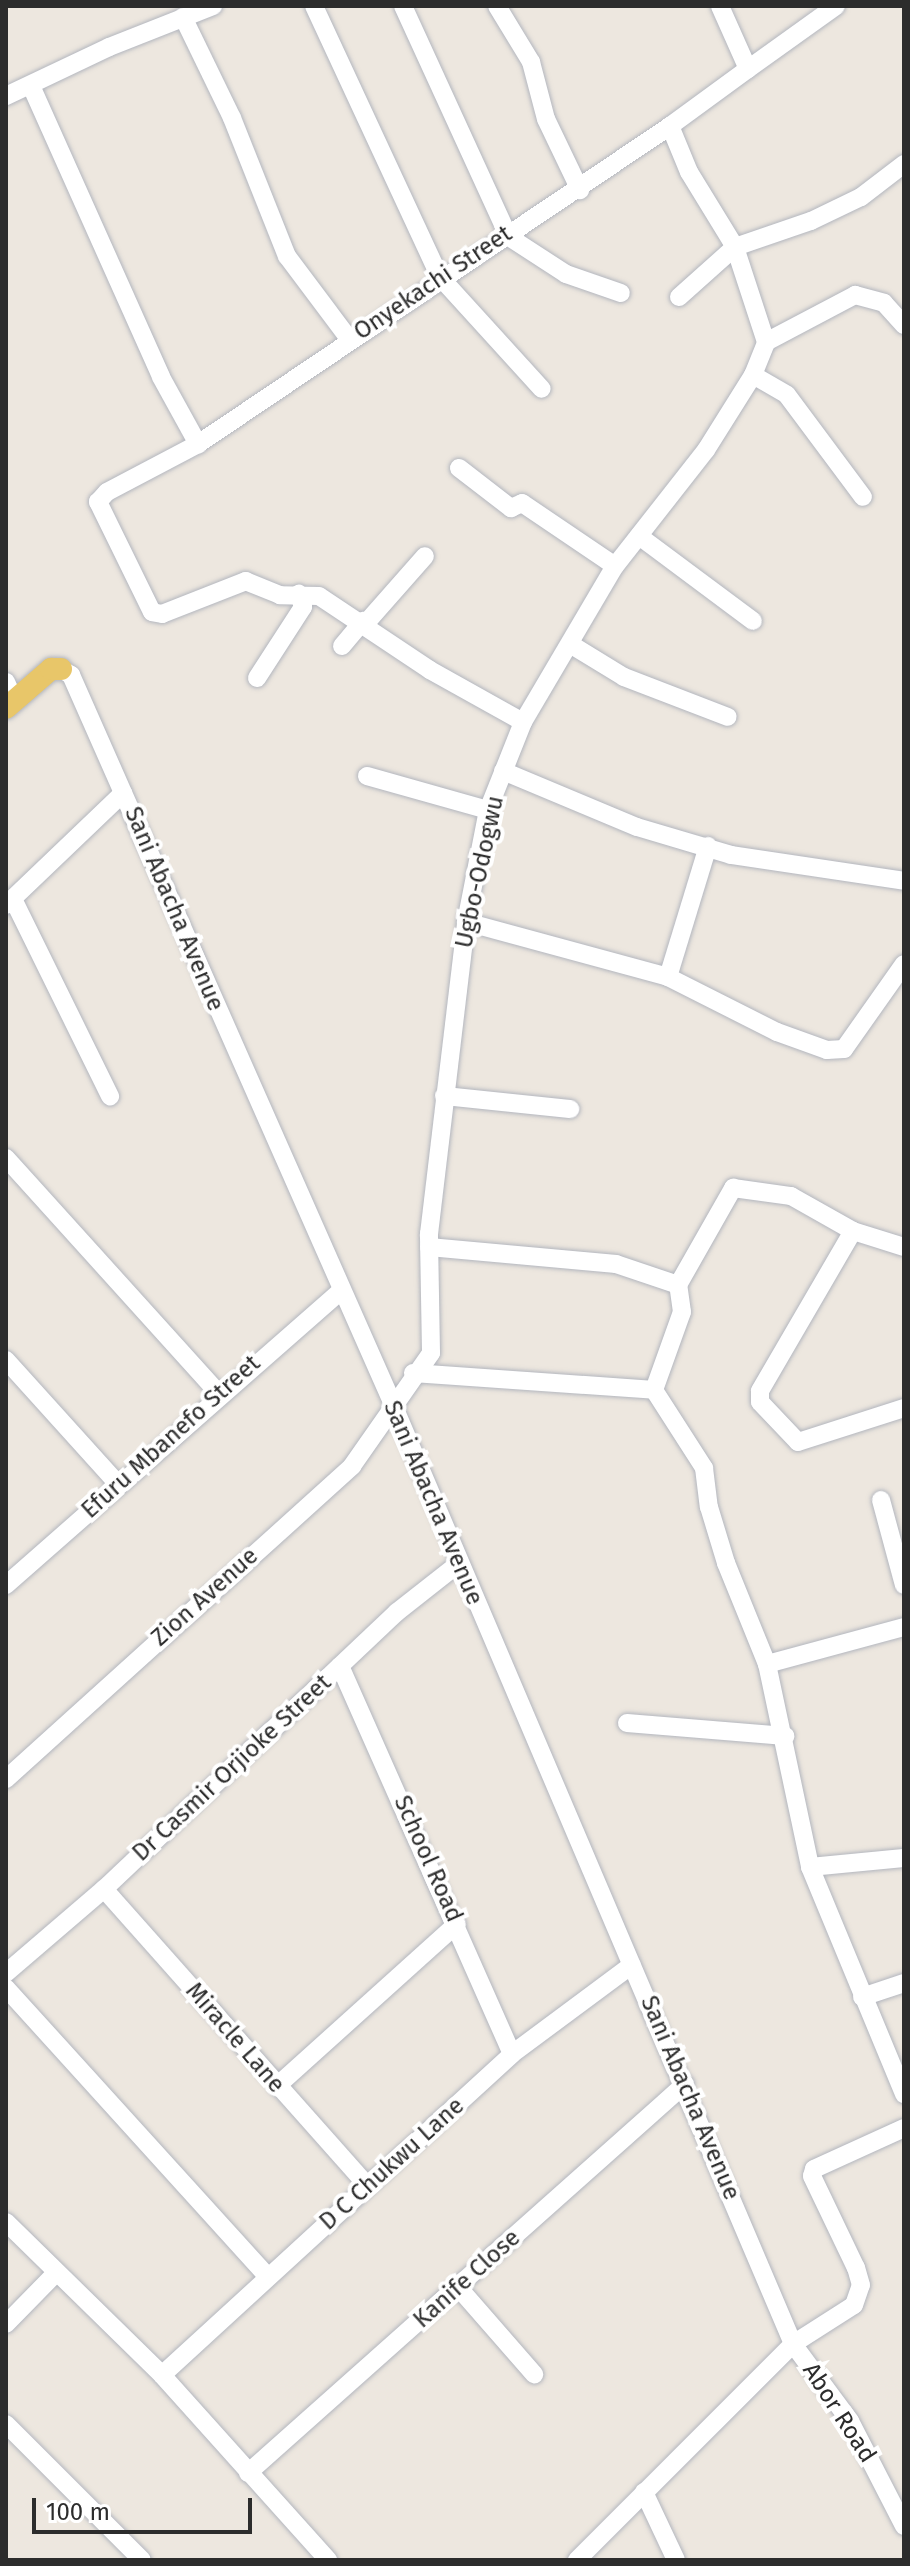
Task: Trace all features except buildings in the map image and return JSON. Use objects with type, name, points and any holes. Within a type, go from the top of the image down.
[{"type":"main road","points":[[9,697],[51,669],[61,669]]},
{"type":"street","points":[[6,96],[32,88],[109,47],[213,6]]},
{"type":"street","points":[[314,6],[440,277],[542,389]]},
{"type":"street","points":[[403,6],[507,233],[543,262],[621,293]]},
{"type":"street","points":[[497,6],[531,62],[546,119],[580,190]]},
{"type":"street","points":[[720,6],[748,69]]},
{"type":"street","name":"Onyekachi Street","points":[[299,594],[280,595],[246,581],[162,614],[144,603],[98,502],[107,492],[198,444],[440,277],[580,190],[836,6]]},
{"type":"street","points":[[183,17],[232,118],[287,256],[349,339]]},
{"type":"street","points":[[32,88],[161,377],[198,444]]},
{"type":"street","points":[[670,126],[689,172],[735,247],[765,347],[855,295],[884,303],[904,325]]},
{"type":"street","points":[[679,297],[735,247],[811,221],[861,197],[904,164]]},
{"type":"street","name":"Ugbo-Odogwu","points":[[395,1409],[413,1373],[433,1344],[429,1247],[444,1096],[466,922],[488,810],[523,722],[615,566],[706,450],[753,375],[765,347]]},
{"type":"street","points":[[753,375],[787,395],[863,497]]},
{"type":"street","points":[[459,468],[511,508],[522,503],[615,566]]},
{"type":"street","points":[[639,536],[753,621]]},
{"type":"street","points":[[342,646],[425,556]]},
{"type":"street","points":[[257,678],[303,607],[299,594],[331,600],[430,670],[523,722]]},
{"type":"street","points":[[570,644],[624,677],[728,717]]},
{"type":"street","name":"Sani Abacha Avenue","points":[[61,669],[71,675],[340,1292],[395,1409],[458,1564],[685,2084],[793,2344]]},
{"type":"street","points":[[503,771],[637,827],[731,855],[904,881]]},
{"type":"street","points":[[367,776],[488,810]]},
{"type":"street","points":[[110,1096],[9,902],[123,793]]},
{"type":"street","points":[[668,977],[708,846]]},
{"type":"street","points":[[466,922],[668,977],[777,1032],[827,1050],[844,1049],[904,964]]},
{"type":"street","points":[[444,1096],[570,1109]]},
{"type":"street","points":[[6,1158],[219,1394]]},
{"type":"street","points":[[654,1390],[682,1312],[678,1285],[733,1188],[791,1196],[853,1231],[904,1247]]},
{"type":"street","points":[[853,1231],[806,1307],[760,1391],[760,1402],[798,1442],[904,1408]]},
{"type":"street","points":[[429,1247],[616,1264],[678,1285]]},
{"type":"street","name":"Efuru Mbanefo Street","points":[[9,1577],[340,1292]]},
{"type":"street","points":[[6,1360],[117,1483]]},
{"type":"street","points":[[413,1373],[654,1390]]},
{"type":"street","points":[[654,1390],[704,1468],[709,1507],[726,1563],[767,1664],[785,1736],[810,1867],[904,2094]]},
{"type":"street","name":"Zion Avenue","points":[[6,1779],[329,1488],[395,1409]]},
{"type":"street","points":[[881,1500],[904,1585]]},
{"type":"street","name":"Dr Casmir Orjioke Street","points":[[6,1973],[104,1889],[340,1666],[458,1564]]},
{"type":"street","points":[[767,1664],[904,1627]]},
{"type":"street","name":"School Road","points":[[340,1666],[457,1924],[512,2054]]},
{"type":"street","points":[[627,1723],[785,1736]]},
{"type":"street","points":[[810,1867],[904,1858]]},
{"type":"street","name":"Miracle Lane","points":[[104,1889],[368,2186]]},
{"type":"street","points":[[277,2086],[457,1924]]},
{"type":"street","name":"D C Chukwu Lane","points":[[162,2375],[512,2054],[632,1965]]},
{"type":"street","points":[[862,1997],[904,1983]]},
{"type":"street","points":[[6,1988],[268,2277]]},
{"type":"street","name":"Kanife Close","points":[[248,2473],[685,2084]]},
{"type":"street","points":[[577,2560],[793,2344],[854,2305],[861,2285],[819,2197],[814,2169],[904,2128]]},
{"type":"street","points":[[6,2222],[162,2375],[328,2560]]},
{"type":"street","points":[[6,2324],[56,2273]]},
{"type":"street","points":[[458,2287],[534,2374]]},
{"type":"street","name":"Abor Road","points":[[793,2344],[850,2421],[904,2526]]},
{"type":"street","points":[[6,2424],[142,2560]]},
{"type":"street","points":[[644,2492],[676,2560]]}]
